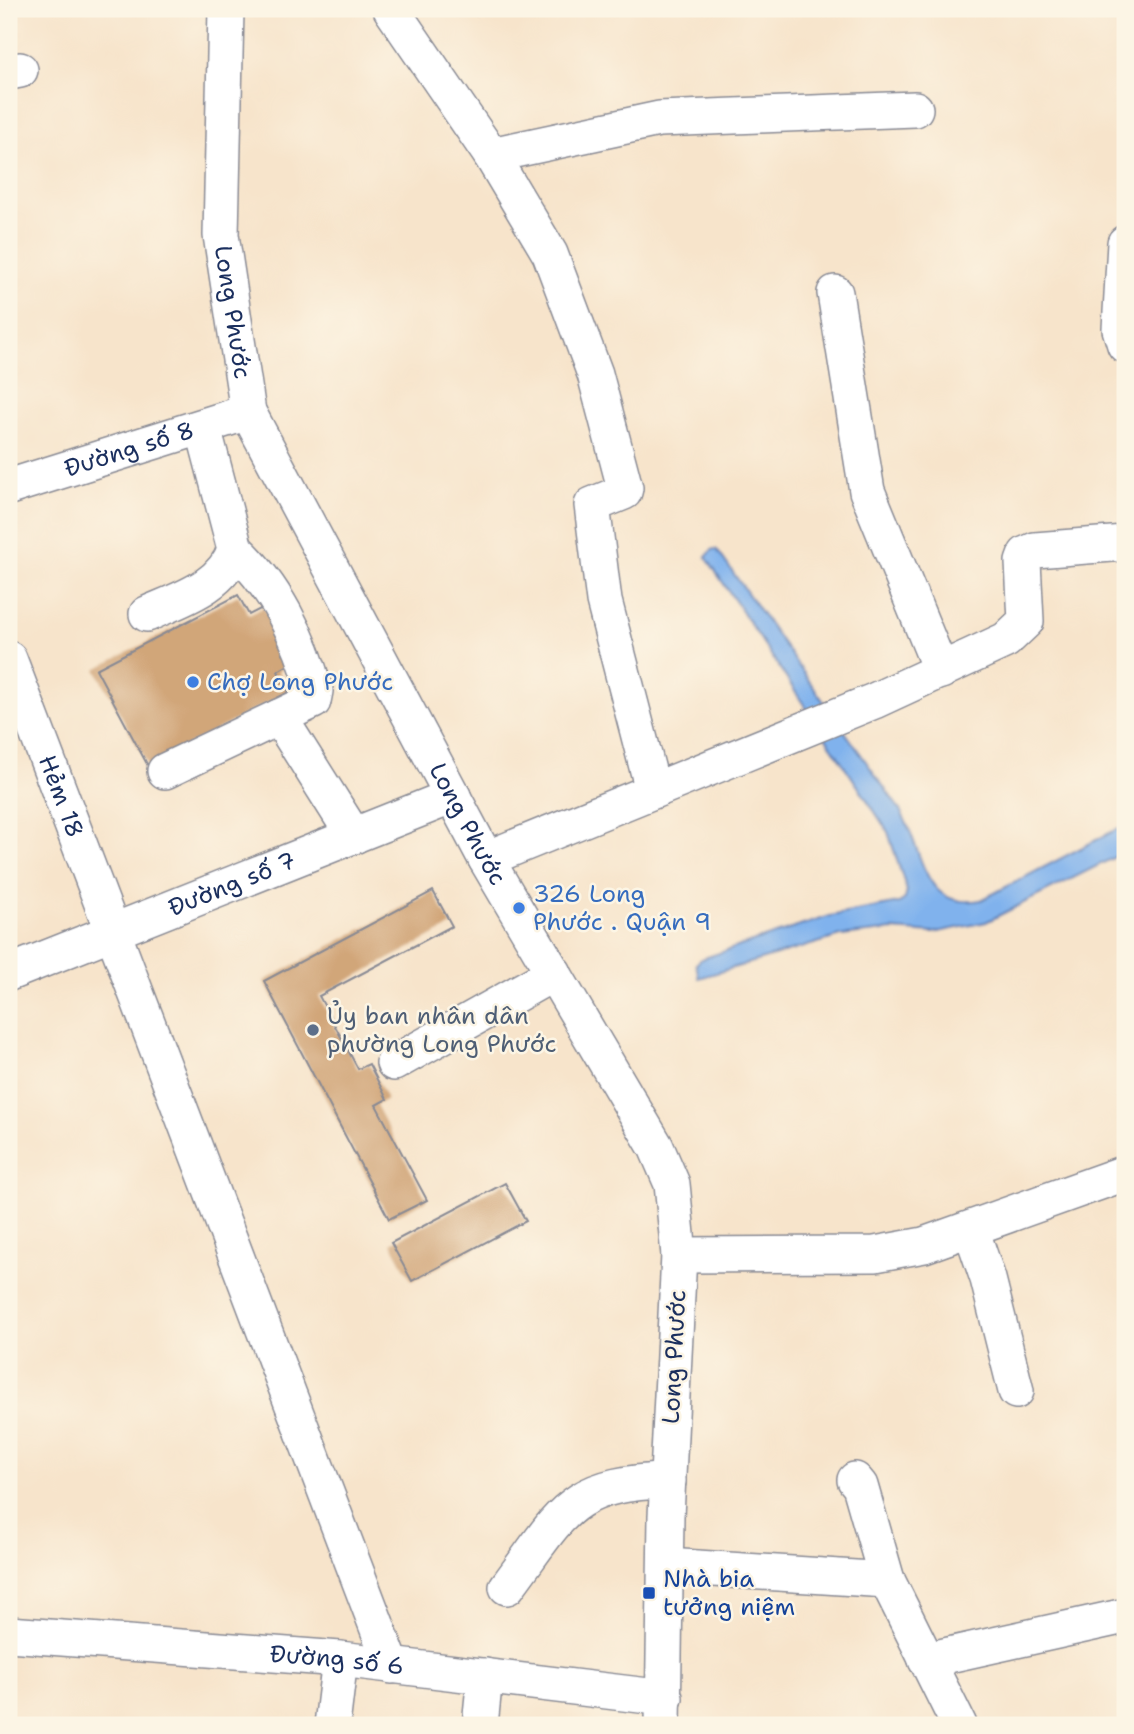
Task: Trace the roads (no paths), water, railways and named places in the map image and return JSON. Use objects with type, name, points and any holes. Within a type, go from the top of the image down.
[{"type":"street","name":"Long Phước","points":[[222,10],[221,235],[248,412],[486,859],[661,1158],[672,1184],[679,1255],[668,1481],[664,1712]]},
{"type":"street","points":[[402,11],[550,254],[571,303],[595,374],[625,484],[624,492],[595,502],[592,509],[604,601],[653,790]]},
{"type":"street","points":[[491,155],[659,119],[915,109]]},
{"type":"street","points":[[1125,243],[1120,329],[1125,345]]},
{"type":"street","points":[[835,293],[867,491],[941,671]]},
{"type":"street","name":"Đường số 8","points":[[9,487],[248,412]]},
{"type":"street","points":[[147,614],[206,587],[230,565],[235,549],[203,427]]},
{"type":"street","points":[[486,859],[874,701],[1006,640],[1021,629],[1026,621],[1023,562],[1026,554],[1035,550],[1125,543]]},
{"type":"street","points":[[165,771],[313,701],[315,691],[288,619],[256,568],[235,549]]},
{"type":"street","name":"Hẻm 18","points":[[9,659],[392,1666]]},
{"type":"street","points":[[279,717],[354,836]]},
{"type":"street","name":"Đường số 7","points":[[9,973],[453,796]]},
{"type":"street","points":[[394,1063],[554,973]]},
{"type":"street","points":[[679,1255],[875,1255],[924,1245],[1125,1173]]},
{"type":"street","points":[[971,1229],[988,1279],[1016,1391]]},
{"type":"street","points":[[855,1480],[860,1486],[887,1580],[959,1725]]},
{"type":"street","points":[[507,1587],[561,1515],[578,1499],[626,1482],[668,1481]]},
{"type":"street","points":[[666,1566],[887,1580]]},
{"type":"street","points":[[926,1660],[1125,1616]]},
{"type":"street","name":"Đường số 6","points":[[9,1634],[340,1659],[485,1676],[664,1712]]},
{"type":"street","points":[[332,1725],[340,1659]]},
{"type":"street","points":[[480,1725],[485,1676]]},
{"type":"water","points":[[713,549],[717,550],[898,807],[926,873],[946,896],[961,901],[981,900],[1125,825],[1125,852],[986,922],[933,933],[893,930],[841,936],[699,978],[696,964],[701,959],[830,916],[899,903],[905,899],[907,891],[888,832],[706,557]]},
{"type":"place","name":"Chợ Long Phước","points":[[193,682]]},
{"type":"place","name":"326 Long Phước . Quận 9","points":[[519,908]]},
{"type":"place","name":"Ủy ban nhân dân phường Long Phước","points":[[313,1030]]},
{"type":"place","name":"Nhà bia tưởng niệm","points":[[649,1593]]}]
